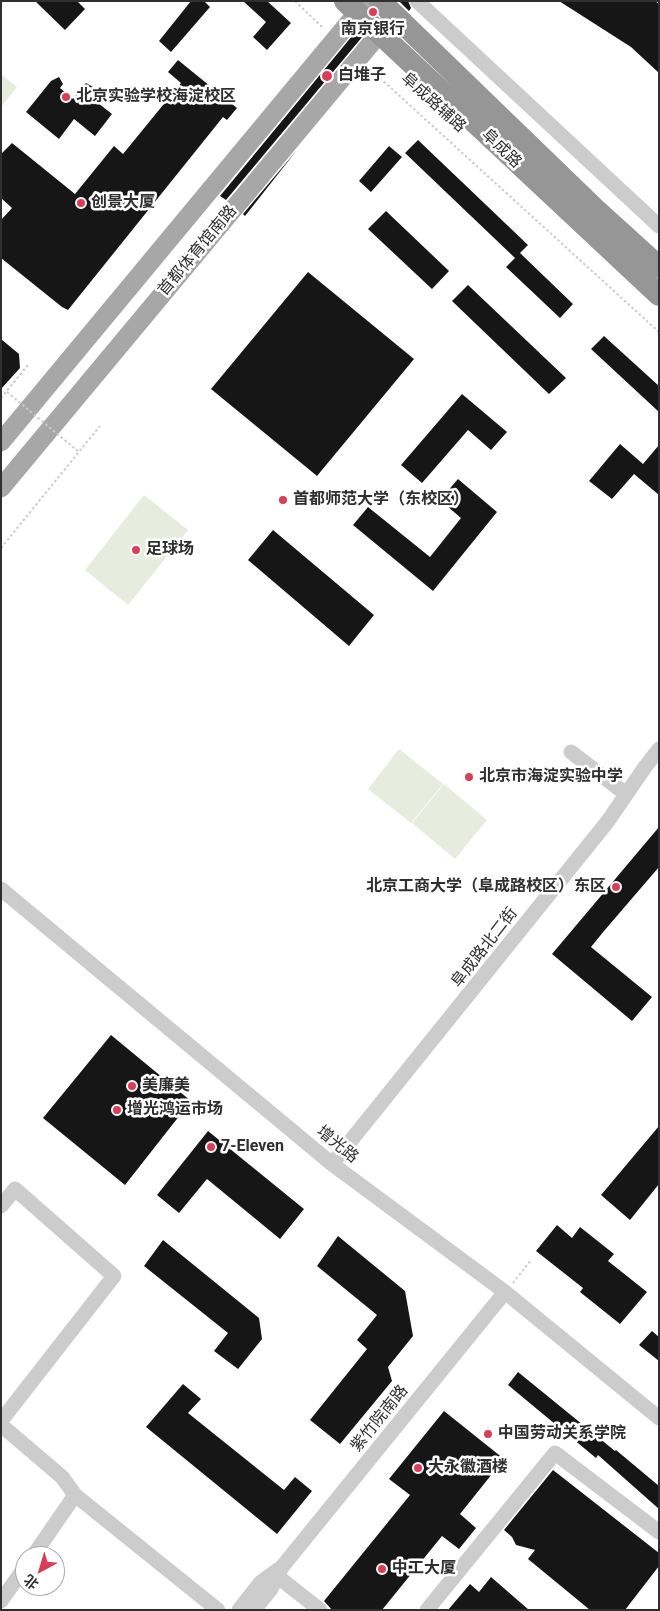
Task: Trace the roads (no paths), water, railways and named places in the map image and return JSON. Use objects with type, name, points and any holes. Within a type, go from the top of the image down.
[{"type":"highway","name":"阜成路","points":[[356,5],[380,33],[521,168],[659,296]]},
{"type":"highway","name":"阜成路","points":[[387,8],[595,209],[659,267]]},
{"type":"main road","name":"首都体育馆南路","points":[[1,442],[335,39],[356,5]]},
{"type":"main road","name":"首都体育馆南路","points":[[1,488],[380,33],[387,8]]},
{"type":"street","points":[[417,1],[659,226]]},
{"type":"street","name":"阜成路北二街","points":[[332,1164],[608,821],[659,749]]},
{"type":"street","points":[[571,752],[626,794]]},
{"type":"street","name":"增光路","points":[[1,889],[332,1164],[505,1292],[659,1418]]},
{"type":"street","points":[[1,1206],[15,1189],[114,1276],[1,1421]]},
{"type":"street","name":"紫竹院南路","points":[[254,1610],[271,1589],[279,1572],[505,1292]]},
{"type":"street","points":[[1,1425],[62,1477],[75,1495],[218,1610]]},
{"type":"street","points":[[428,1610],[555,1453],[659,1532]]},
{"type":"street","points":[[40,1546],[75,1495]]},
{"type":"street","points":[[279,1572],[320,1610]]},
{"type":"street","name":"紫竹院南路","points":[[239,1610],[261,1582],[279,1572]]},
{"type":"street","points":[[1,1601],[15,1581]]},
{"type":"place","name":"南京银行","points":[[373,12]]},
{"type":"place","name":"白堆子","points":[[327,76]]},
{"type":"place","name":"北京实验学校海淀校区","points":[[66,97]]},
{"type":"place","name":"创景大厦","points":[[81,203]]},
{"type":"place","name":"首都师范大学（东校区）","points":[[283,500]]},
{"type":"place","name":"足球场","points":[[136,550]]},
{"type":"place","name":"北京市海淀实验中学","points":[[469,777]]},
{"type":"place","name":"北京工商大学（阜成路校区）东区","points":[[616,887]]},
{"type":"place","name":"美廉美","points":[[132,1086]]},
{"type":"place","name":"增光鸿运市场","points":[[117,1110]]},
{"type":"place","name":"7-Eleven","points":[[211,1147]]},
{"type":"place","name":"中国劳动关系学院","points":[[488,1434]]},
{"type":"place","name":"大永徽酒楼","points":[[418,1468]]},
{"type":"place","name":"中工大厦","points":[[382,1569]]}]
